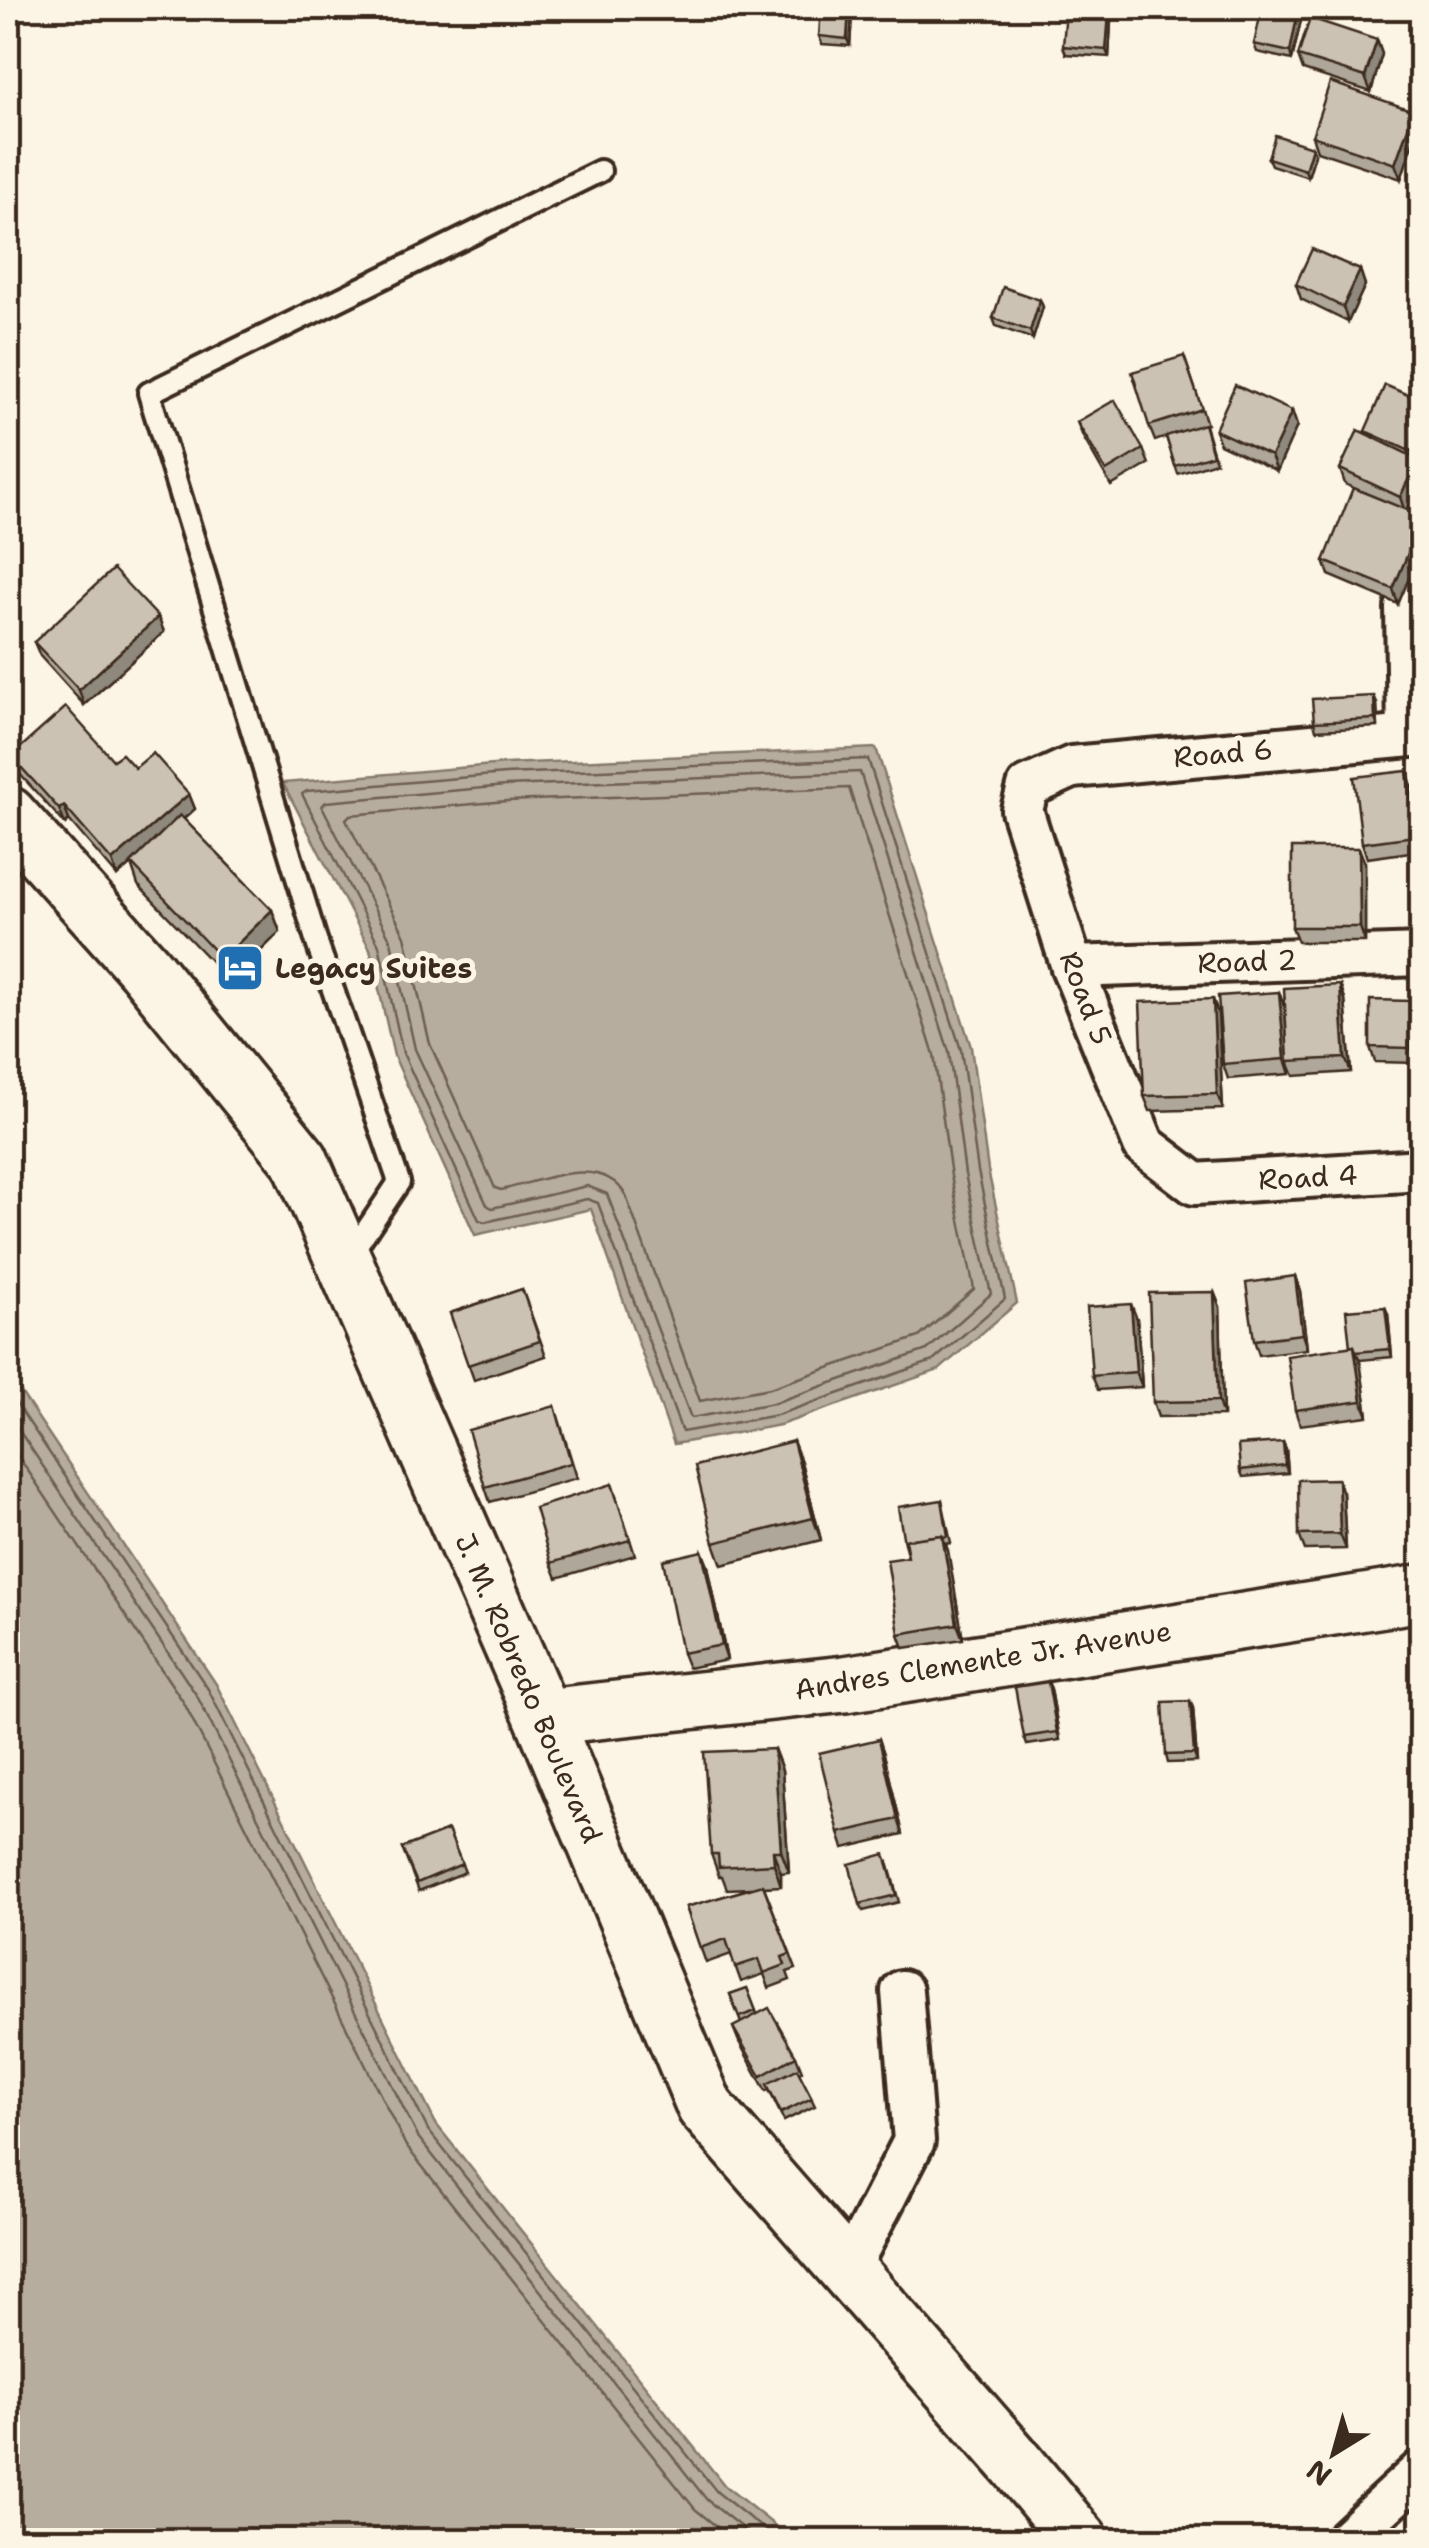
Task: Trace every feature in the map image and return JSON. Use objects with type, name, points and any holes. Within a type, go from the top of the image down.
[{"type":"main road","name":"J. M. Robredo Boulevard","points":[[8,815],[144,966],[300,1160],[543,1717],[705,2107],[1080,2540]]},
{"type":"main road","name":"Andres Clemente Jr. Avenue","points":[[543,1717],[845,1684],[1422,1593]]},
{"type":"street","points":[[1415,735],[1406,608],[1422,565]]},
{"type":"street","name":"Road 6","points":[[1028,787],[1072,767],[1415,735]]},
{"type":"street","name":"Road 5","points":[[1028,787],[1022,810],[1072,967],[1144,1146],[1194,1184]]},
{"type":"street","name":"Road 2","points":[[1072,967],[1422,956]]},
{"type":"street","name":"Road 4","points":[[1194,1184],[1422,1170]]},
{"type":"street","points":[[848,2270],[914,2140],[902,1991]]},
{"type":"street","points":[[1346,2540],[1422,2470]]},
{"type":"lane","points":[[345,1263],[399,1182],[318,946],[149,394],[600,171]]},
{"type":"water","points":[[876,748],[971,1047],[988,1170],[1017,1303],[939,1370],[780,1425],[674,1444],[591,1209],[475,1235],[394,1056],[370,949],[283,783],[505,764]]},
{"type":"water","points":[[8,1373],[216,1684],[436,2124],[725,2486],[793,2540],[8,2540]]},
{"type":"building","points":[[821,8],[849,8],[847,39],[819,36]]},
{"type":"building","points":[[1262,8],[1298,12],[1290,52],[1254,44]]},
{"type":"building","points":[[1066,10],[1109,14],[1106,50],[1063,46]]},
{"type":"building","points":[[1310,18],[1377,40],[1365,77],[1298,56]]},
{"type":"building","points":[[1330,82],[1414,111],[1395,164],[1312,136]]},
{"type":"building","points":[[1275,135],[1312,147],[1305,170],[1268,158]]},
{"type":"building","points":[[1312,249],[1360,270],[1343,307],[1296,284]]},
{"type":"building","points":[[1003,287],[1040,300],[1030,331],[993,318]]},
{"type":"building","points":[[1184,356],[1202,409],[1149,426],[1132,372]]},
{"type":"building","points":[[1235,385],[1292,411],[1271,456],[1215,430]]},
{"type":"building","points":[[1385,385],[1422,401],[1422,444],[1417,454],[1365,431]]},
{"type":"building","points":[[1115,400],[1143,449],[1106,471],[1077,422]]},
{"type":"building","points":[[1204,424],[1213,455],[1175,466],[1166,436]]},
{"type":"building","points":[[1358,430],[1418,459],[1400,497],[1340,469]]},
{"type":"building","points":[[1353,488],[1422,516],[1393,589],[1324,561]]},
{"type":"building","points":[[113,569],[158,617],[79,690],[34,642]]},
{"type":"building","points":[[1374,696],[1375,719],[1314,722],[1312,699]]},
{"type":"building","points":[[66,707],[113,760],[122,754],[135,768],[153,753],[189,794],[112,861],[64,806],[59,809],[11,756]]},
{"type":"building","points":[[1407,771],[1415,836],[1362,843],[1354,777]]},
{"type":"building","points":[[180,815],[272,910],[222,959],[131,863]]},
{"type":"building","points":[[1292,848],[1359,848],[1360,927],[1292,927]]},
{"type":"building","points":[[1418,848],[1422,848],[1422,928],[1417,928]]},
{"type":"building","points":[[1340,985],[1345,1058],[1288,1061],[1284,988]]},
{"type":"building","points":[[1279,992],[1285,1059],[1223,1064],[1218,996]]},
{"type":"building","points":[[1213,999],[1217,1094],[1144,1096],[1140,1002]]},
{"type":"building","points":[[1370,1000],[1412,1001],[1411,1048],[1370,1047]]},
{"type":"building","points":[[1295,1276],[1302,1334],[1254,1340],[1246,1283]]},
{"type":"building","points":[[522,1289],[540,1341],[468,1365],[450,1313]]},
{"type":"building","points":[[1214,1292],[1218,1401],[1153,1402],[1149,1293]]},
{"type":"building","points":[[1131,1304],[1136,1372],[1092,1376],[1087,1307]]},
{"type":"building","points":[[1385,1307],[1390,1349],[1356,1352],[1354,1346],[1350,1347],[1346,1310]]},
{"type":"building","points":[[1354,1346],[1362,1401],[1295,1410],[1287,1356]]},
{"type":"building","points":[[555,1406],[571,1463],[485,1487],[468,1430]]},
{"type":"building","points":[[793,1441],[813,1518],[714,1543],[695,1466]]},
{"type":"building","points":[[1283,1442],[1285,1465],[1240,1470],[1238,1445]]},
{"type":"building","points":[[1338,1479],[1340,1534],[1299,1535],[1298,1480]]},
{"type":"building","points":[[612,1484],[630,1540],[551,1563],[535,1508]]},
{"type":"building","points":[[942,1500],[948,1536],[904,1543],[898,1507]]},
{"type":"building","points":[[942,1535],[957,1624],[899,1634],[887,1560],[908,1557],[905,1540]]},
{"type":"building","points":[[702,1551],[722,1645],[682,1653],[663,1560]]},
{"type":"building","points":[[1048,1682],[1057,1732],[1024,1737],[1015,1687]]},
{"type":"building","points":[[1190,1701],[1194,1754],[1166,1755],[1163,1702]]},
{"type":"building","points":[[879,1739],[898,1819],[839,1833],[819,1753]]},
{"type":"building","points":[[774,1749],[781,1851],[773,1851],[774,1864],[719,1867],[718,1854],[711,1854],[704,1752]]},
{"type":"building","points":[[448,1830],[462,1864],[417,1883],[402,1848]]},
{"type":"building","points":[[885,1854],[896,1895],[860,1904],[849,1864]]},
{"type":"building","points":[[763,1885],[790,1954],[782,1957],[785,1965],[764,1973],[759,1959],[735,1967],[726,1939],[700,1948],[686,1907]]},
{"type":"building","points":[[747,1988],[756,2011],[739,2017],[730,1994]]},
{"type":"building","points":[[769,2008],[796,2056],[761,2076],[733,2027]]},
{"type":"building","points":[[797,2069],[812,2098],[781,2113],[767,2084]]},
{"type":"place","name":"Legacy Suites","points":[[240,968]]}]
